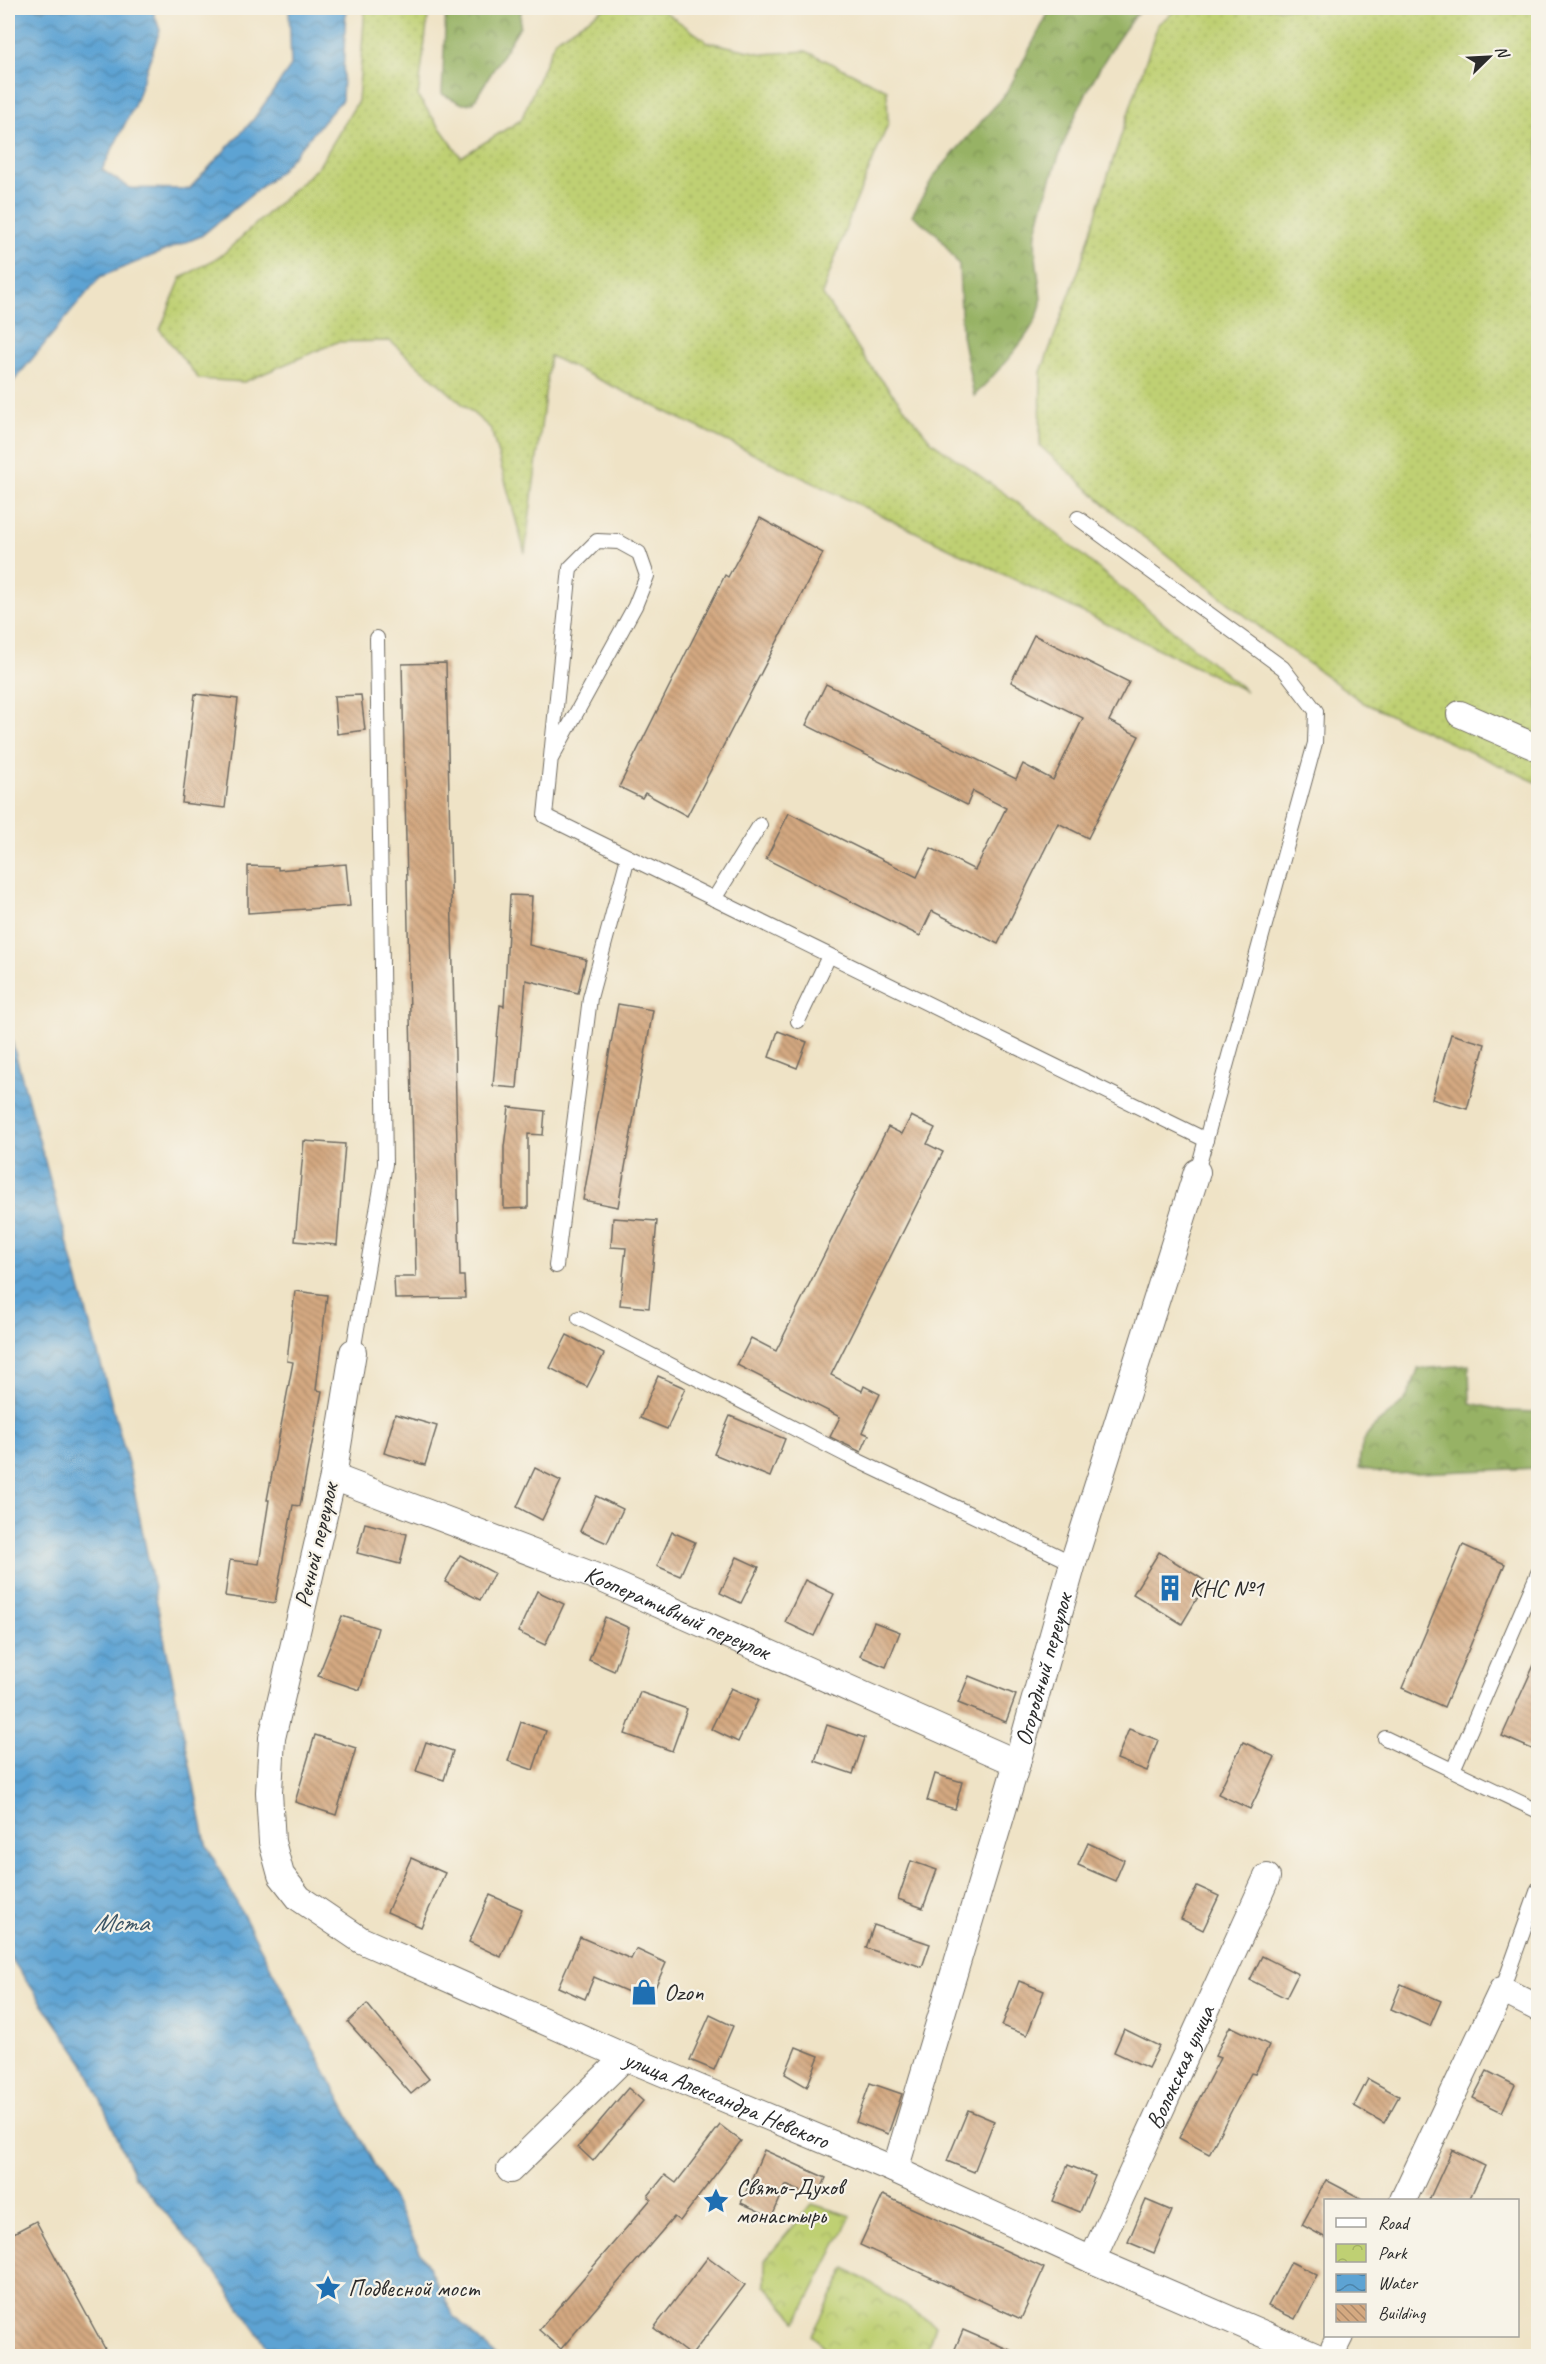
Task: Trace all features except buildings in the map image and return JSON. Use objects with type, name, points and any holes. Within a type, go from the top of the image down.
[{"type":"street","points":[[1460,714],[1539,748]]},
{"type":"street","name":"Огородный переулок","points":[[895,2170],[1017,1763],[1073,1563],[1197,1172]]},
{"type":"street","name":"Речной переулок","points":[[272,1738],[333,1477],[353,1352]]},
{"type":"street","name":"Кооперативный переулок","points":[[333,1477],[602,1579],[1017,1763]]},
{"type":"street","name":"улица Александра Невского","points":[[272,1738],[269,1792],[272,1842],[281,1875],[299,1898],[361,1940],[625,2057],[895,2170],[1092,2260],[1316,2356]]},
{"type":"street","name":"Волокская улица","points":[[1092,2260],[1267,1876]]},
{"type":"street","points":[[1403,2199],[1502,1990],[1539,2008]]},
{"type":"street","points":[[510,2170],[625,2057]]},
{"type":"street","points":[[1330,2356],[1340,2337]]},
{"type":"lane","points":[[1078,518],[1283,668],[1316,711],[1316,743],[1197,1172]]},
{"type":"lane","points":[[551,759],[635,606],[646,576],[639,553],[619,542],[597,541],[570,568],[545,816],[1206,1140]]},
{"type":"lane","points":[[353,1352],[385,1164],[377,638]]},
{"type":"lane","points":[[714,899],[760,825]]},
{"type":"lane","points":[[556,1266],[590,998],[628,857]]},
{"type":"lane","points":[[798,1021],[829,956]]},
{"type":"lane","points":[[579,1318],[848,1456],[1073,1563]]},
{"type":"lane","points":[[1453,1770],[1539,1573]]},
{"type":"lane","points":[[1385,1738],[1539,1811]]},
{"type":"lane","points":[[1502,1990],[1539,1890]]},
{"type":"green space","points":[[365,8],[429,8],[418,97],[461,157],[521,120],[555,40],[605,8],[662,10],[708,42],[764,54],[806,51],[887,90],[888,124],[852,211],[822,294],[868,363],[931,441],[1029,511],[1246,691],[550,356],[525,553],[491,429],[390,341],[337,342],[244,382],[199,379],[160,330],[181,278],[222,255],[319,166],[358,101]]},
{"type":"green space","points":[[446,8],[521,8],[520,26],[473,103],[463,104],[442,94]]},
{"type":"green space","points":[[1051,8],[1141,8],[1122,33],[1091,85],[1077,112],[1054,169],[1036,236],[1041,300],[1039,311],[1015,351],[974,396],[962,335],[959,265],[938,235],[912,215],[934,176],[1007,92]]},
{"type":"green space","points":[[1179,8],[1538,8],[1538,783],[1364,703],[1291,651],[1127,524],[1040,446],[1041,372],[1081,264],[1158,24]]},
{"type":"green space","points":[[1469,1365],[1470,1403],[1506,1411],[1538,1412],[1538,1468],[1393,1474],[1359,1468],[1360,1454],[1367,1436],[1405,1399],[1418,1369]]},
{"type":"green space","points":[[812,2204],[851,2216],[797,2322],[765,2285],[765,2260]]},
{"type":"green space","points":[[846,2268],[935,2325],[925,2356],[833,2356],[812,2335]]},
{"type":"water","points":[[8,8],[152,8],[160,30],[134,106],[102,170],[130,188],[189,189],[253,120],[291,66],[289,8],[346,8],[342,100],[279,172],[201,236],[100,277],[8,388]]},
{"type":"water","name":"Мста","points":[[8,1027],[130,1470],[206,1844],[454,2316],[496,2356],[274,2356],[215,2272],[134,2175],[84,2063],[8,1954]]},
{"type":"place","name":"КНС №1","points":[[1170,1588]]},
{"type":"place","name":"Ozon","points":[[644,1992]]},
{"type":"place","name":"Свято-Духов монастырь","points":[[716,2201]]},
{"type":"place","name":"Подвесной мост","points":[[328,2288]]}]
